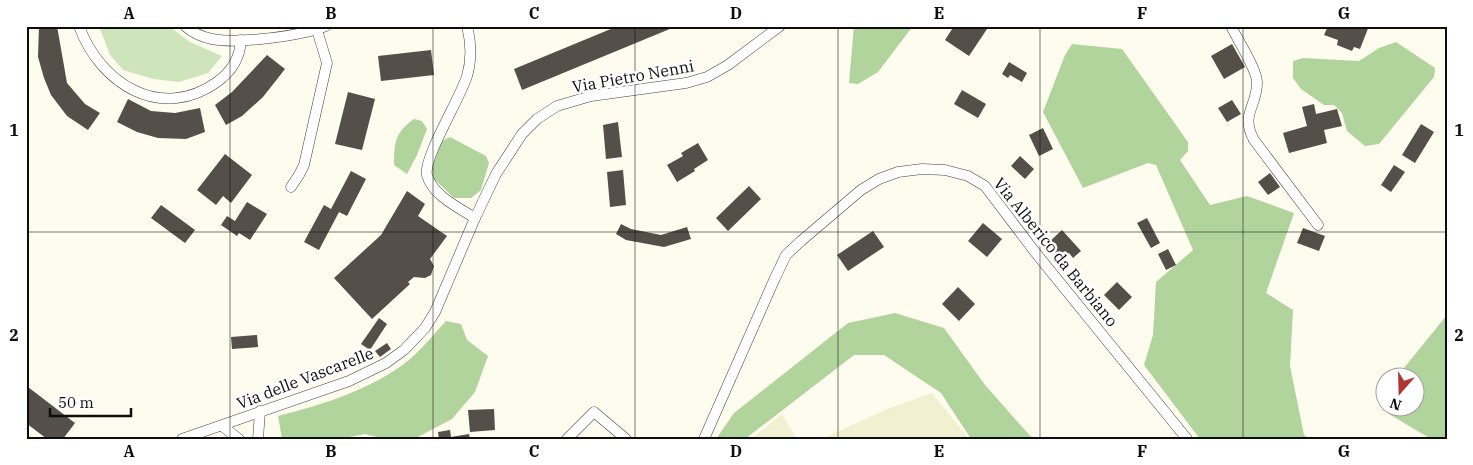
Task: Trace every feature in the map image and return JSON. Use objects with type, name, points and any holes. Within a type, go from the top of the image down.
[{"type":"street","points":[[79,26],[96,59],[115,78],[139,93],[161,99],[188,96],[208,88],[220,80],[234,64],[241,52],[241,40]]},
{"type":"street","points":[[185,26],[196,34],[212,39],[241,40],[302,34],[322,28],[327,63],[304,165],[291,187]]},
{"type":"street","points":[[467,26],[471,48],[468,75],[433,150],[428,163],[427,174],[437,192],[475,218]]},
{"type":"street","name":"Via Pietro Nenni","points":[[475,218],[496,174],[522,134],[537,119],[557,106],[591,96],[686,83],[707,77],[728,65],[780,26]]},
{"type":"street","points":[[1231,26],[1257,77],[1256,89],[1248,116],[1248,128],[1254,140],[1318,225]]},
{"type":"street","name":"Via Alberico da Barbiano","points":[[704,439],[786,255],[861,190],[888,175],[922,169],[957,173],[968,176],[985,186],[1035,252],[1187,439]]},
{"type":"street","name":"Via delle Vascarelle","points":[[182,439],[355,379],[386,363],[404,350],[425,328],[435,312],[475,218]]},
{"type":"street","points":[[258,439],[260,411]]},
{"type":"street","points":[[567,439],[594,412],[626,439]]},
{"type":"street","points":[[222,426],[239,439]]},
{"type":"green space","points":[[99,26],[169,26],[190,42],[222,56],[208,73],[179,82],[153,79],[123,70],[110,55]]},
{"type":"green space","points":[[854,26],[913,26],[878,72],[858,84],[849,83]]},
{"type":"green space","points":[[1396,42],[1435,68],[1434,77],[1379,144],[1365,146],[1347,131],[1342,113],[1334,105],[1324,105],[1301,89],[1293,78],[1293,61],[1303,58],[1359,61],[1379,48]]},
{"type":"green space","points":[[1072,44],[1122,49],[1188,142],[1188,151],[1180,160],[1210,205],[1247,196],[1294,213],[1266,293],[1293,310],[1290,366],[1304,435],[1310,439],[1200,439],[1144,365],[1153,335],[1156,282],[1193,250],[1156,165],[1148,163],[1083,188],[1043,112],[1065,55]]},
{"type":"green space","points":[[414,119],[422,121],[427,129],[407,174],[394,165],[394,150],[399,133]]},
{"type":"green space","points":[[450,137],[486,156],[489,163],[481,190],[471,198],[454,198],[434,179],[432,169],[435,155],[442,141]]},
{"type":"green space","points":[[895,313],[944,328],[985,385],[1033,439],[971,439],[941,393],[884,355],[854,355],[745,439],[716,439],[734,413],[848,323]]},
{"type":"green space","points":[[1447,315],[1447,439],[1431,439],[1396,418],[1426,418],[1426,368],[1404,368]]},
{"type":"green space","points":[[446,321],[461,324],[467,340],[488,356],[475,392],[452,419],[414,439],[385,439],[365,434],[339,439],[282,439],[278,416],[330,401],[379,380],[409,360]]},
{"type":"green space","points":[[932,393],[969,439],[821,439],[890,408]]},
{"type":"green space","points":[[782,414],[797,439],[751,439]]},
{"type":"building","points":[[39,26],[57,26],[67,83],[85,104],[100,113],[88,130],[67,116],[51,95],[38,57]]},
{"type":"building","points":[[618,26],[677,26],[522,90],[514,69]]},
{"type":"building","points":[[954,26],[989,26],[969,56],[945,40]]},
{"type":"building","points":[[1328,26],[1369,26],[1360,49],[1354,47],[1352,51],[1337,45],[1338,40],[1324,35]]},
{"type":"building","points":[[1232,44],[1245,67],[1224,79],[1211,56]]},
{"type":"building","points":[[431,50],[434,75],[381,81],[378,56]]},
{"type":"building","points":[[267,55],[285,69],[263,97],[242,116],[226,125],[215,105],[232,92]]},
{"type":"building","points":[[1009,62],[1027,73],[1022,82],[1010,75],[1008,78],[1002,74]]},
{"type":"building","points":[[962,90],[986,104],[978,118],[954,104]]},
{"type":"building","points":[[348,92],[375,99],[362,150],[335,144]]},
{"type":"building","points":[[128,99],[151,111],[175,113],[200,108],[205,132],[186,139],[158,138],[137,132],[117,122]]},
{"type":"building","points":[[1232,100],[1241,114],[1227,122],[1218,108]]},
{"type":"building","points":[[1314,104],[1316,114],[1337,109],[1342,126],[1324,130],[1327,143],[1289,153],[1283,133],[1307,126],[1302,107]]},
{"type":"building","points":[[618,122],[622,157],[606,159],[603,125]]},
{"type":"building","points":[[1421,124],[1434,132],[1415,163],[1402,155]]},
{"type":"building","points":[[1043,128],[1053,149],[1039,156],[1029,135]]},
{"type":"building","points":[[698,143],[708,160],[677,182],[667,165],[683,156],[681,153]]},
{"type":"building","points":[[225,154],[252,175],[231,203],[223,196],[216,205],[197,190]]},
{"type":"building","points":[[1020,156],[1034,169],[1025,179],[1011,166]]},
{"type":"building","points":[[1394,165],[1405,172],[1391,192],[1381,185]]},
{"type":"building","points":[[623,170],[626,205],[610,207],[607,172]]},
{"type":"building","points":[[351,171],[366,179],[347,216],[339,212],[319,250],[304,242],[324,205],[331,209]]},
{"type":"building","points":[[1270,173],[1280,187],[1268,195],[1258,182]]},
{"type":"building","points":[[749,186],[761,199],[728,231],[716,218]]},
{"type":"building","points":[[407,191],[425,204],[418,216],[447,236],[430,259],[434,266],[431,275],[425,278],[414,277],[408,282],[410,284],[372,319],[334,278],[381,235]]},
{"type":"building","points":[[247,202],[267,214],[250,240],[239,233],[237,236],[221,225],[227,216],[235,221]]},
{"type":"building","points":[[161,205],[195,230],[185,243],[151,218]]},
{"type":"building","points":[[1147,218],[1160,243],[1151,248],[1137,223]]},
{"type":"building","points":[[983,223],[1002,239],[987,257],[968,241]]},
{"type":"building","points":[[621,224],[631,229],[661,235],[687,227],[691,239],[664,247],[626,240],[616,234]]},
{"type":"building","points":[[1303,228],[1325,236],[1319,251],[1297,243]]},
{"type":"building","points":[[1062,230],[1081,251],[1073,258],[1069,253],[1062,260],[1047,244]]},
{"type":"building","points":[[873,231],[884,247],[848,271],[837,255]]},
{"type":"building","points":[[1168,249],[1176,265],[1166,270],[1158,254]]},
{"type":"building","points":[[1117,282],[1132,297],[1119,310],[1104,295]]},
{"type":"building","points":[[958,287],[975,304],[959,321],[942,304]]},
{"type":"building","points":[[379,318],[387,324],[370,350],[361,344]]},
{"type":"building","points":[[257,335],[258,347],[232,349],[231,337]]},
{"type":"building","points":[[387,343],[391,349],[380,357],[375,351]]},
{"type":"building","points":[[28,387],[75,423],[63,439],[47,439],[26,423],[26,389]]},
{"type":"building","points":[[494,409],[495,430],[470,432],[468,410]]},
{"type":"building","points":[[450,430],[451,437],[469,434],[470,439],[439,439],[438,432]]}]
